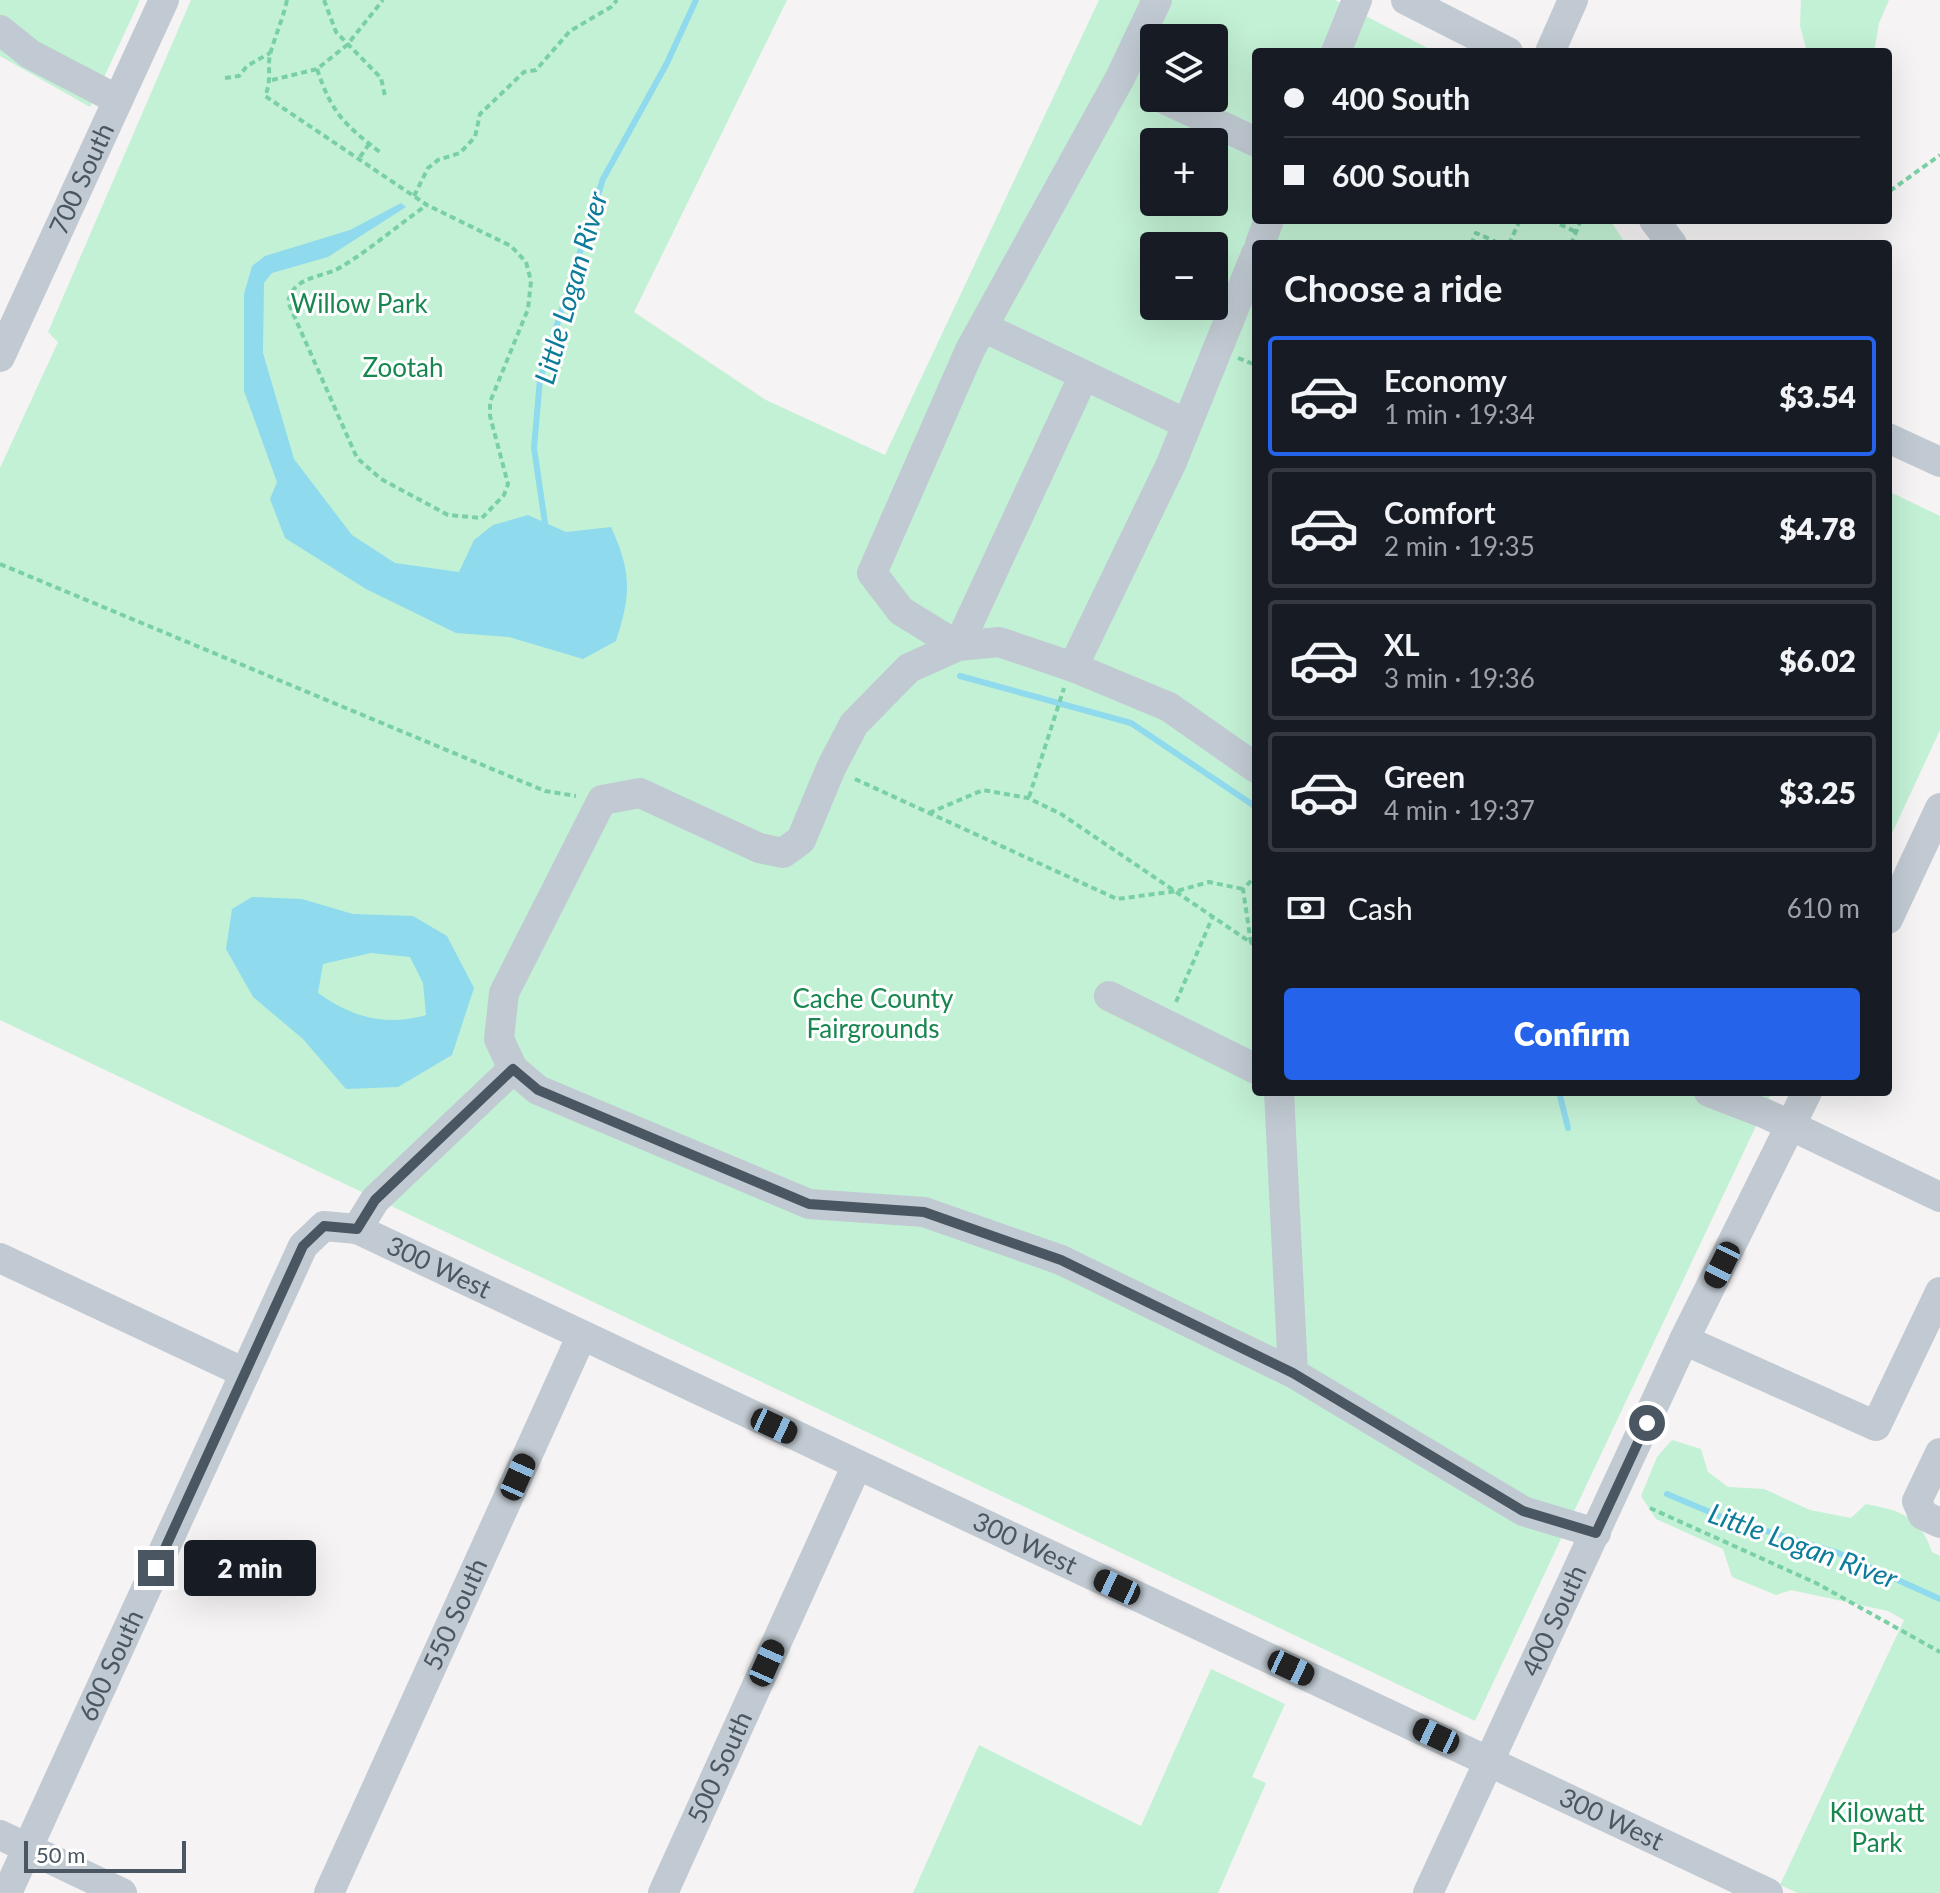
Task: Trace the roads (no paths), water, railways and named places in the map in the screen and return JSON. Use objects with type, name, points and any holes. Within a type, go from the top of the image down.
[{"type":"street","name":"700 South","points":[[0,357],[9,316],[118,100],[164,0]]},
{"type":"street","points":[[958,646],[901,611],[872,573],[983,327],[1120,78],[1157,0]]},
{"type":"street","points":[[1338,48],[1357,0]]},
{"type":"street","points":[[1406,0],[1500,48]]},
{"type":"street","points":[[1552,48],[1573,0]]},
{"type":"street","points":[[0,30],[30,54],[118,100]]},
{"type":"street","points":[[1120,78],[1140,87]]},
{"type":"street","points":[[1192,112],[1252,140]]},
{"type":"street","points":[[1069,676],[1187,424],[1252,264]]},
{"type":"street","points":[[983,327],[1187,424]]},
{"type":"street","points":[[958,646],[1084,375]]},
{"type":"street","points":[[1892,440],[1940,462]]},
{"type":"street","points":[[1252,765],[1169,707],[1069,676],[999,642],[958,646],[909,668],[854,724],[831,768],[801,840],[783,853],[759,848],[640,793],[602,800],[504,993],[499,1039],[513,1069],[538,1090],[809,1204],[924,1212],[1061,1260],[1293,1373],[1523,1511],[1596,1533]]},
{"type":"street","points":[[1892,910],[1940,808]]},
{"type":"street","points":[[1109,996],[1167,1022],[1252,1067]]},
{"type":"street","points":[[357,1229],[375,1200],[513,1069]]},
{"type":"street","points":[[1279,1096],[1293,1373]]},
{"type":"street","name":"400 South","points":[[1428,1893],[1684,1340],[1805,1096]]},
{"type":"street","points":[[1740,1098],[1791,1126],[1940,1197]]},
{"type":"street","name":"300 West","points":[[324,1226],[357,1229],[1768,1893]]},
{"type":"street","name":"600 South","points":[[7,1893],[303,1246],[324,1226]]},
{"type":"street","points":[[0,1258],[245,1373]]},
{"type":"street","points":[[1684,1340],[1876,1426],[1940,1292]]},
{"type":"street","name":"550 South","points":[[329,1893],[581,1337]]},
{"type":"street","points":[[1940,1453],[1917,1501],[1923,1515],[1940,1523]]},
{"type":"street","name":"500 South","points":[[663,1893],[857,1465]]},
{"type":"street","points":[[0,1835],[122,1893]]},
{"type":"water","points":[[401,203],[406,207],[328,257],[272,273],[264,283],[263,353],[294,459],[352,535],[395,563],[459,572],[474,540],[493,525],[528,515],[566,532],[611,527],[623,558],[627,596],[616,641],[583,659],[509,637],[456,633],[366,589],[285,538],[270,499],[277,482],[244,391],[244,294],[252,266],[265,256],[350,230]]},
{"type":"water","points":[[252,897],[302,899],[353,914],[413,916],[447,936],[474,988],[452,1055],[398,1087],[346,1089],[303,1039],[253,997],[226,949],[232,909]],"holes":[[[371,953],[410,957],[423,983],[426,1015],[397,1020],[369,1018],[343,1008],[318,993],[323,964]]]},
{"type":"waterway","name":"Little Logan River","points":[[546,530],[534,448],[540,379],[603,179],[667,63],[696,0]]},
{"type":"waterway","name":"Little Logan River","points":[[960,676],[1131,723],[1252,804]]},
{"type":"waterway","name":"Little Logan River","points":[[1560,1096],[1568,1128]]},
{"type":"waterway","name":"Little Logan River","points":[[1667,1494],[1724,1518],[1838,1553],[1940,1599]]},
{"type":"park label","name":"Willow Park","points":[[359,304]]},
{"type":"park label","name":"Zootah","points":[[403,368]]},
{"type":"park label","name":"Cache County Fairgrounds","points":[[873,1014]]},
{"type":"park label","name":"Kilowatt Park","points":[[1877,1828]]}]
